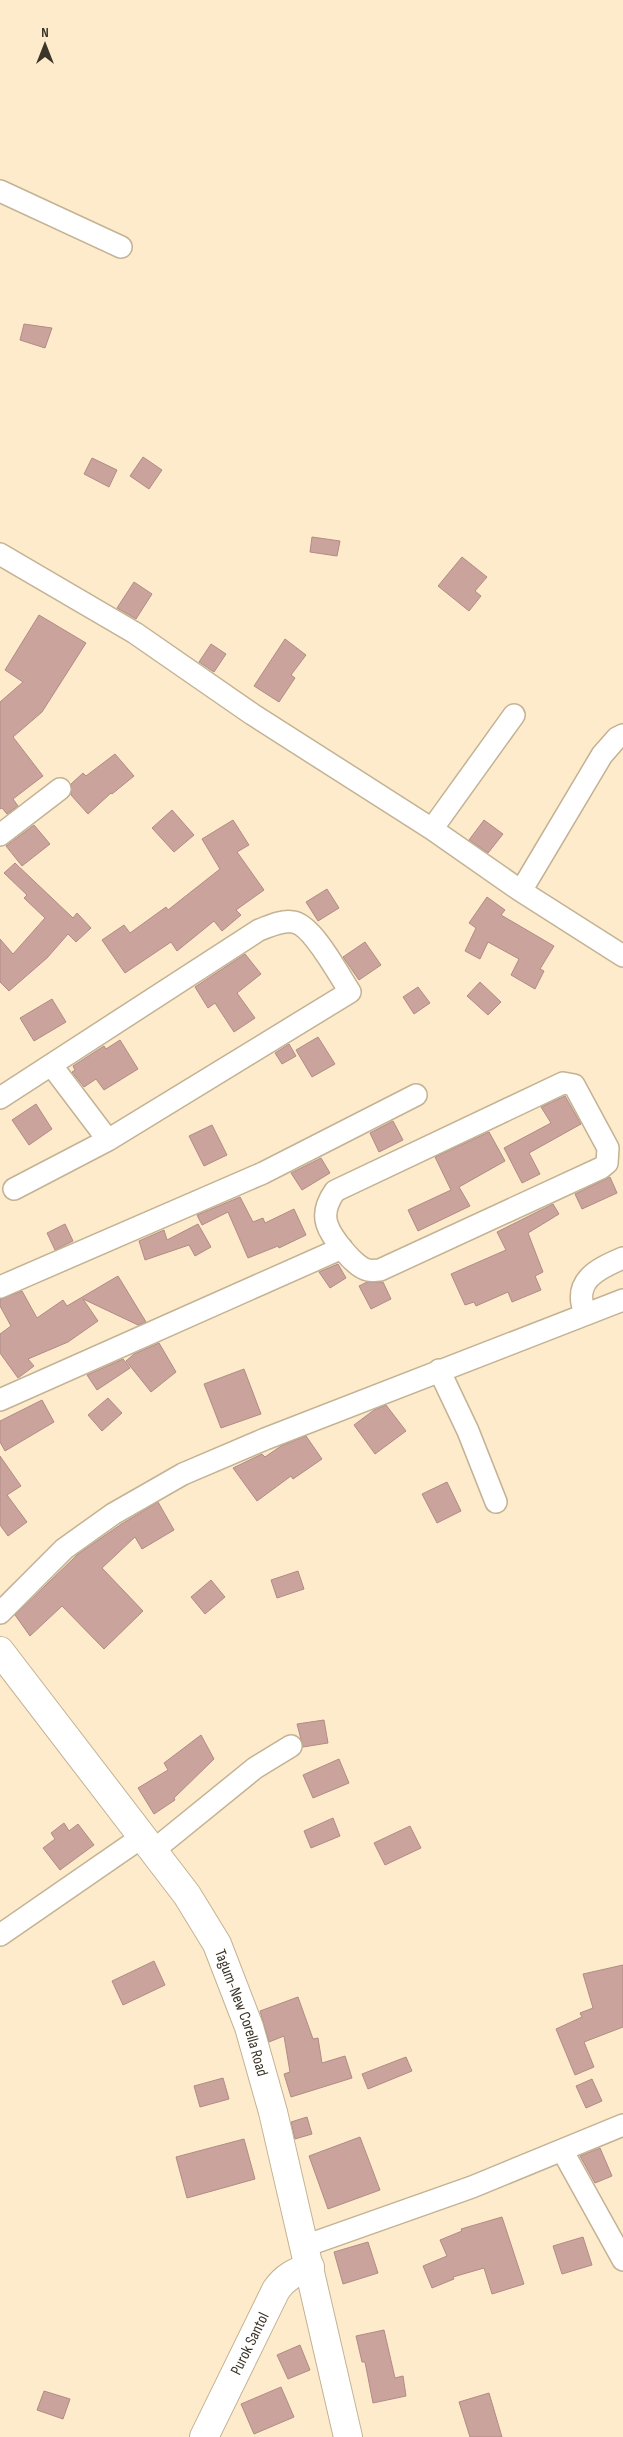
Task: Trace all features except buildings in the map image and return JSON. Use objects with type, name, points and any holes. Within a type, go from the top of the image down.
[{"type":"main road","name":"Tagum-New Corella Road","points":[[0,1650],[148,1843],[203,1919],[217,1944],[240,2000],[273,2112],[308,2256],[348,2437]]},
{"type":"main road","name":"Purok Santol","points":[[204,2437],[276,2290],[284,2279],[295,2272],[308,2256]]},
{"type":"street","points":[[0,191],[121,247]]},
{"type":"street","points":[[0,554],[135,633],[252,714],[432,829],[521,891],[623,956]]},
{"type":"street","points":[[432,829],[514,715]]},
{"type":"street","points":[[521,891],[602,755],[616,738],[623,735]]},
{"type":"street","points":[[0,835],[60,789]]},
{"type":"street","points":[[0,1098],[259,930],[278,923],[294,922],[308,928],[350,992],[108,1140],[14,1190]]},
{"type":"street","points":[[52,1066],[108,1140]]},
{"type":"street","points":[[562,1083],[574,1085],[608,1148],[607,1163],[601,1168],[380,1270],[367,1270],[358,1266],[342,1248],[327,1225],[327,1202],[334,1191],[562,1083]]},
{"type":"street","points":[[0,1287],[262,1173],[416,1095]]},
{"type":"street","points":[[0,1400],[342,1248]]},
{"type":"street","points":[[585,1313],[580,1299],[582,1289],[590,1277],[609,1264],[623,1258]]},
{"type":"street","points":[[0,1614],[64,1549],[113,1514],[183,1474],[439,1370],[623,1300]]},
{"type":"street","points":[[439,1370],[468,1431],[496,1502]]},
{"type":"street","points":[[0,1935],[148,1843],[291,1746]]},
{"type":"street","points":[[308,2256],[472,2186],[623,2125]]},
{"type":"street","points":[[562,2150],[623,2260]]}]
